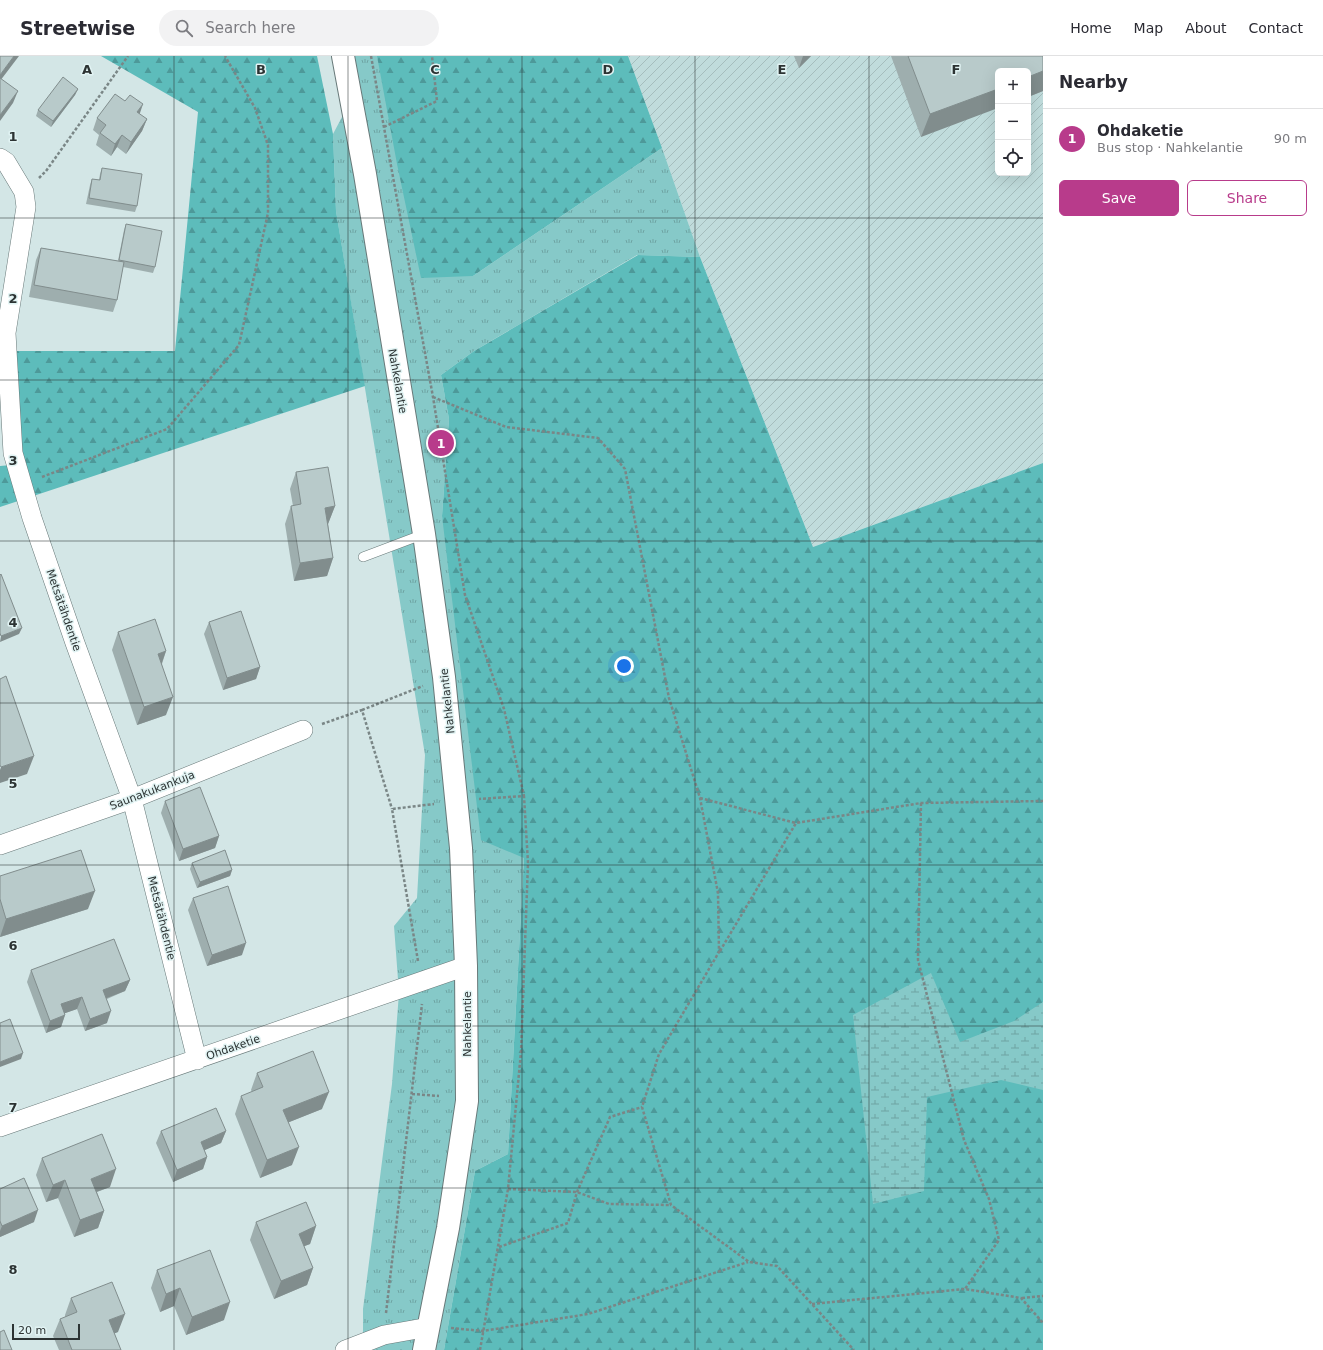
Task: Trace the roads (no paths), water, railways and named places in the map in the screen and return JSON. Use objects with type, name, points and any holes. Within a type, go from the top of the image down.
[{"type":"main road","name":"Nahkelantie","points":[[343,56],[365,174],[424,534],[444,677],[461,848],[466,966],[467,1101],[448,1228],[424,1350]]},
{"type":"street","name":"Metsätähdentie","points":[[0,158],[6,162],[24,192],[26,208],[3,334],[13,453],[21,485],[72,635],[132,798],[197,1060]]},
{"type":"street","name":"Saunakukankuja","points":[[0,845],[132,798],[303,730]]},
{"type":"street","name":"Ohdaketie","points":[[0,1127],[466,966]]},
{"type":"street","points":[[345,1350],[384,1334],[429,1327]]},
{"type":"lane","points":[[363,557],[424,534]]},
{"type":"place","name":"Ohdaketie","points":[[441,443]]}]
